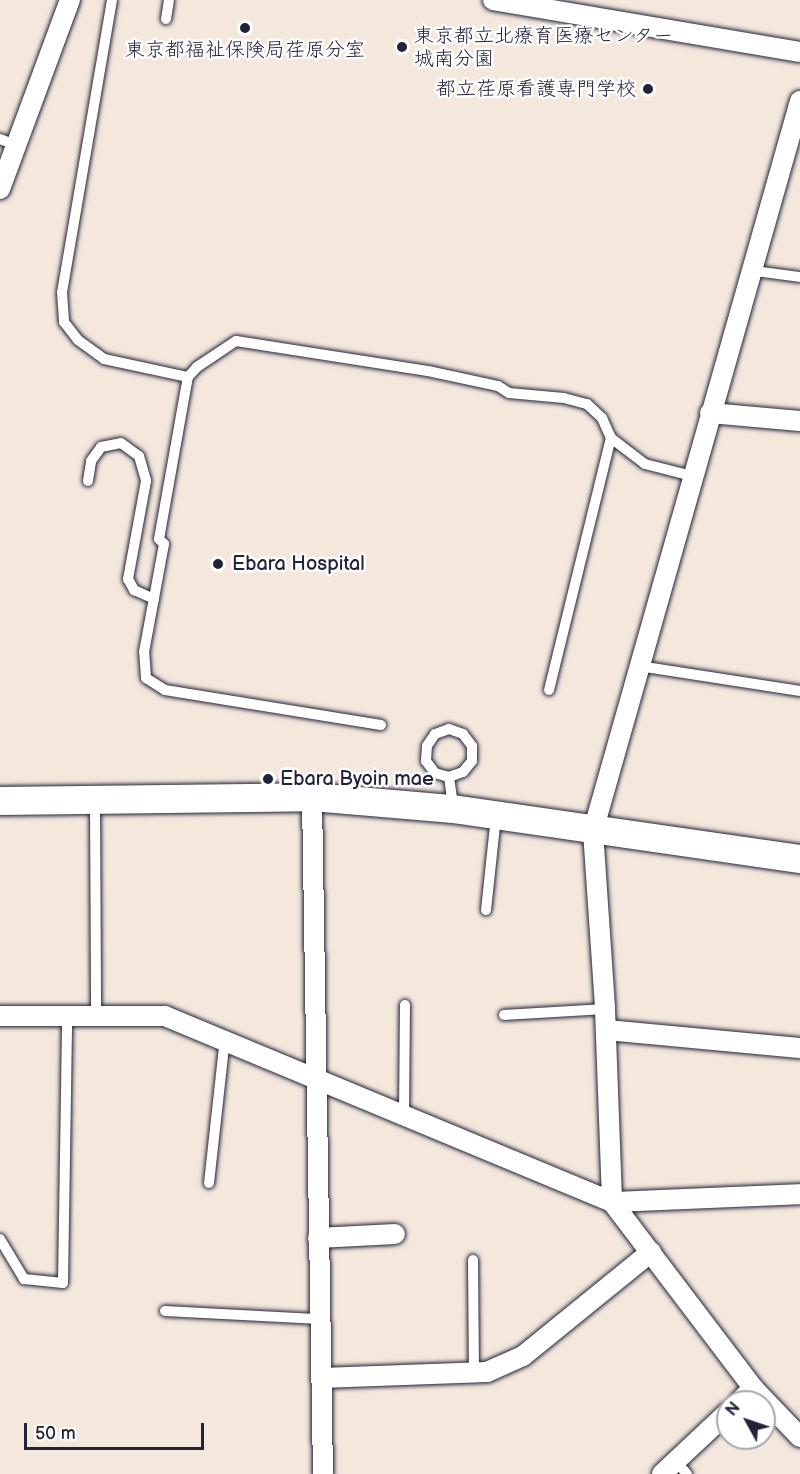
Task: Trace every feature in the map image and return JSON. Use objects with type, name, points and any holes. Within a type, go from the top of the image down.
[{"type":"street","points":[[0,189],[8,142],[70,0]]},
{"type":"street","points":[[493,0],[800,52]]},
{"type":"street","points":[[800,101],[755,271],[710,413],[593,831],[605,1009],[612,1202],[753,1388],[800,1437]]},
{"type":"street","points":[[710,413],[800,421]]},
{"type":"street","points":[[0,801],[95,802],[312,797],[453,809],[593,831],[800,859]]},
{"type":"street","points":[[312,797],[323,1474]]},
{"type":"street","points":[[0,1016],[96,1013],[165,1016],[225,1039],[316,1082],[612,1202],[800,1194]]},
{"type":"street","points":[[606,1030],[800,1048]]},
{"type":"street","points":[[318,1238],[394,1234]]},
{"type":"street","points":[[321,1378],[487,1372],[523,1356],[651,1252]]},
{"type":"street","points":[[675,1470],[716,1425]]},
{"type":"lane","points":[[112,0],[62,292],[64,322],[78,340],[104,359],[188,377]]},
{"type":"lane","points":[[166,19],[169,0]]},
{"type":"lane","points":[[755,271],[800,277]]},
{"type":"lane","points":[[381,724],[153,686],[144,669],[164,544],[159,540],[188,377],[225,345],[236,341],[428,371],[498,386],[509,393],[586,404],[602,418],[611,438],[645,464],[692,476]]},
{"type":"lane","points":[[549,690],[611,438]]},
{"type":"lane","points":[[88,481],[91,461],[101,447],[121,443],[140,456],[146,481],[128,579],[134,590],[154,599]]},
{"type":"lane","points":[[639,666],[800,691]]},
{"type":"lane","points":[[449,729],[463,734],[472,746],[472,761],[463,772],[449,777],[435,773],[426,761],[431,740],[449,729]]},
{"type":"lane","points":[[449,777],[453,809]]},
{"type":"lane","points":[[95,802],[96,1013]]},
{"type":"lane","points":[[486,910],[496,815]]},
{"type":"lane","points":[[404,1117],[405,1005]]},
{"type":"lane","points":[[504,1016],[605,1009]]},
{"type":"lane","points":[[0,1239],[24,1279],[63,1283],[67,1014]]},
{"type":"lane","points":[[209,1183],[225,1039]]},
{"type":"lane","points":[[473,1260],[474,1372]]},
{"type":"lane","points":[[165,1311],[320,1319]]},
{"type":"place","name":"東京都福祉保険局荏原分室","points":[[245,28]]},
{"type":"place","name":"東京都立北療育医療センター 城南分園","points":[[402,47]]},
{"type":"place","name":"都立荏原看護専門学校","points":[[648,89]]},
{"type":"place","name":"Ebara Hospital","points":[[218,564]]},
{"type":"place","name":"Ebara Byoin mae","points":[[268,779]]}]
